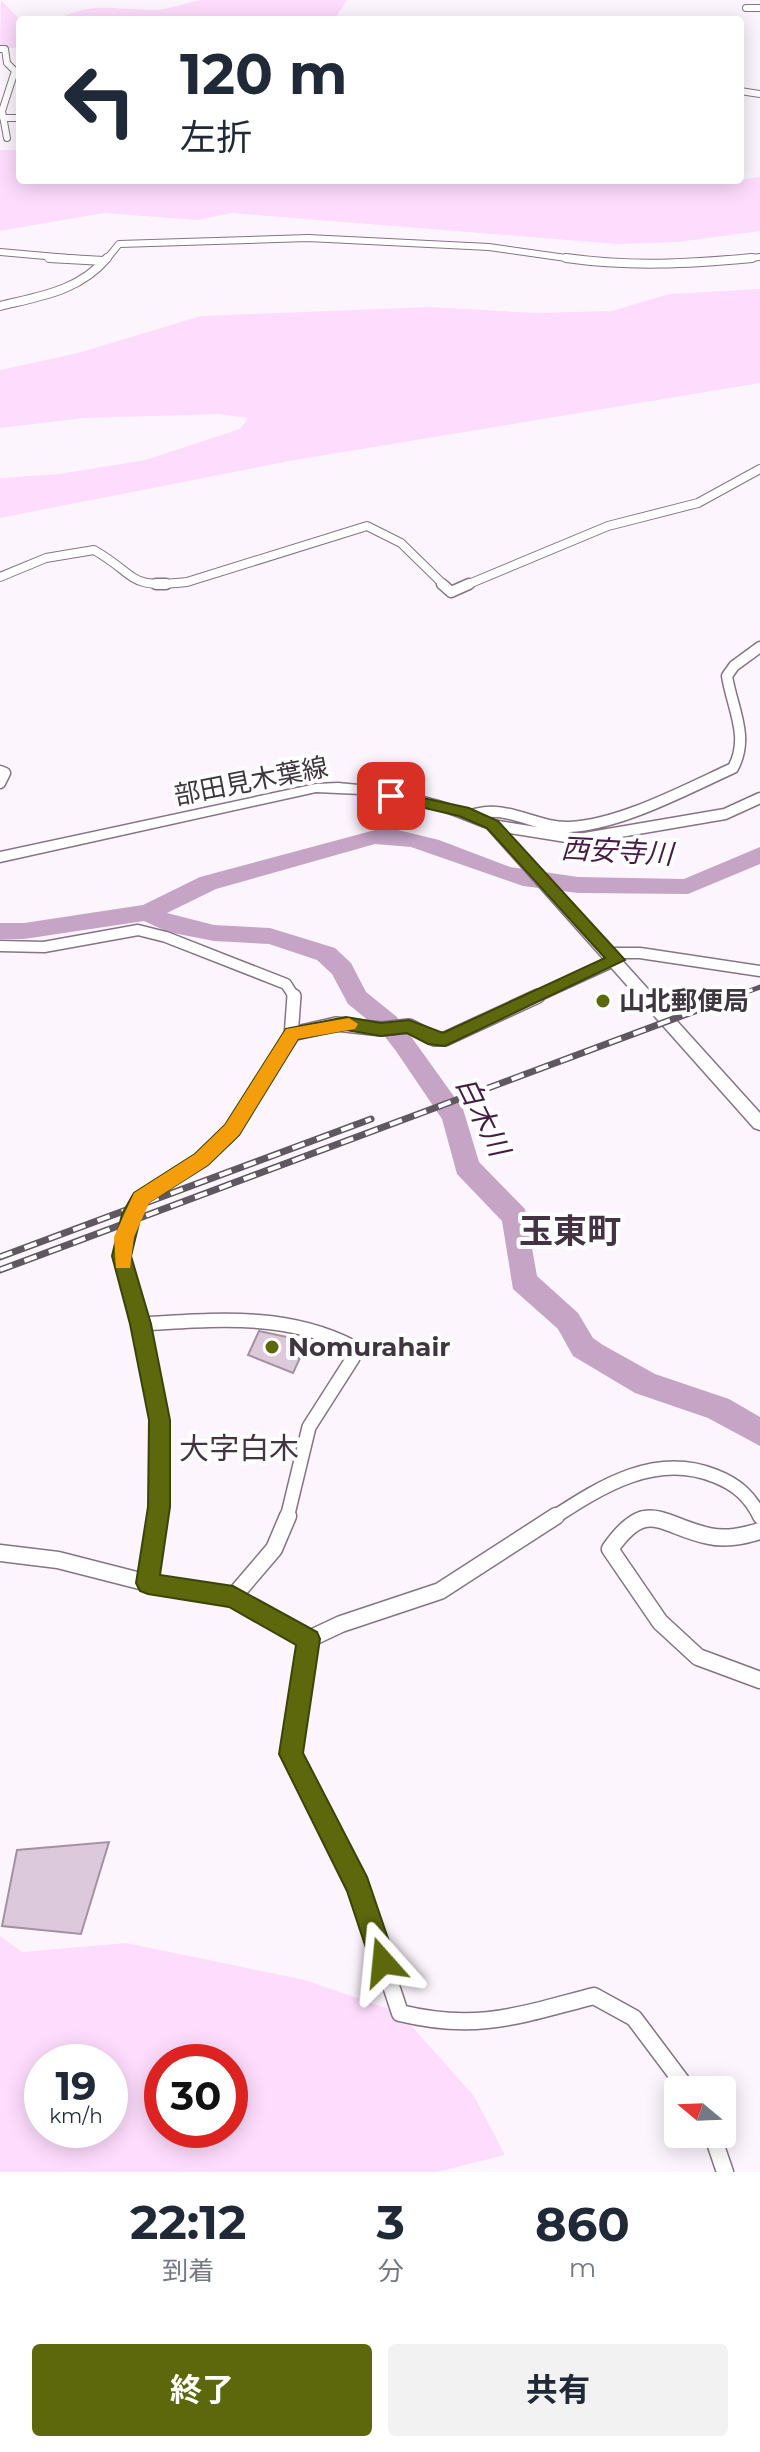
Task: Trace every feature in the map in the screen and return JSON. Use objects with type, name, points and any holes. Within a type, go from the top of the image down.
[{"type":"main road","name":"部田見木葉線","points":[[0,857],[316,788],[342,786],[440,805],[472,815],[492,825],[539,875],[760,1124]]},
{"type":"street","points":[[746,8],[760,8]]},
{"type":"street","points":[[0,49],[5,49],[7,63],[15,71],[3,118],[4,138]]},
{"type":"street","points":[[0,86],[10,87]]},
{"type":"street","points":[[3,118],[16,118]]},
{"type":"street","points":[[0,306],[70,288],[92,276],[119,244],[308,238],[489,247],[624,266],[672,266],[760,257]]},
{"type":"street","points":[[0,252],[34,260],[71,257],[104,261]]},
{"type":"street","points":[[0,577],[22,565],[66,552],[94,550],[137,582],[162,585],[264,561],[367,526],[378,527],[399,543],[451,592],[608,526],[698,503],[760,469]]},
{"type":"street","points":[[472,815],[487,810],[548,825],[586,825],[733,768],[741,756],[743,742],[727,676],[734,666],[760,647]]},
{"type":"street","points":[[0,771],[5,773],[0,783]]},
{"type":"street","points":[[492,825],[579,839],[725,814],[760,798]]},
{"type":"street","points":[[0,946],[44,947],[123,930],[166,937],[286,984],[295,997],[292,1034],[232,1130],[201,1159],[141,1198],[131,1214],[122,1256],[160,1420],[159,1507],[148,1583]]},
{"type":"street","points":[[292,1034],[336,1024],[381,1029],[401,1026],[445,1039],[613,956],[640,953],[759,970]]},
{"type":"street","points":[[140,1324],[268,1320],[342,1339],[353,1347],[353,1358],[302,1444],[286,1523],[274,1549],[233,1597]]},
{"type":"street","points":[[678,2076],[634,2018],[594,1996],[494,2022],[433,2021],[400,2013],[358,1886],[291,1754],[309,1639],[332,1624],[437,1593],[548,1522],[646,1470],[674,1465],[714,1475],[739,1487],[753,1500],[760,1517]]},
{"type":"street","points":[[760,1531],[731,1538],[706,1536],[660,1516],[640,1517],[624,1526],[610,1549],[660,1622],[698,1657],[760,1680]]},
{"type":"street","points":[[0,1553],[58,1560],[148,1583],[233,1597],[309,1639]]},
{"type":"street","points":[[717,2148],[725,2172]]},
{"type":"shaded area","points":[[1,0],[16,16],[16,48],[0,48]]},
{"type":"shaded area","points":[[200,0],[347,0],[337,16],[66,16],[93,8],[156,10]]},
{"type":"shaded area","points":[[0,150],[16,150],[16,184],[744,184],[744,179],[760,177],[760,231],[678,242],[617,244],[232,213],[197,220],[104,213],[0,231]]},
{"type":"shaded area","points":[[760,289],[760,383],[295,460],[0,518],[0,478],[59,474],[145,460],[240,429],[248,418],[219,414],[84,418],[0,428],[0,370],[78,353],[201,316],[429,307],[536,313],[612,311],[669,294]]},
{"type":"shaded area","points":[[0,1936],[22,1952],[126,1943],[305,1980],[400,2013],[474,2096],[505,2155],[437,2172],[0,2172]]},
{"type":"building","name":"Nomurahair","points":[[259,1331],[296,1339],[289,1355],[300,1358],[293,1373],[248,1355]]},
{"type":"building","points":[[109,1842],[81,1934],[2,1926],[17,1850]]},
{"type":"waterway","name":"西安寺川","points":[[148,912],[208,883],[375,837],[413,840],[523,878],[578,885],[688,886],[760,855]]},
{"type":"waterway","name":"白木川","points":[[0,931],[24,931],[148,912]]},
{"type":"waterway","name":"白木川","points":[[148,912],[168,924],[214,933],[270,936],[326,954],[342,969],[357,998],[388,1023],[405,1044],[426,1080],[454,1116],[467,1167],[515,1217],[523,1281],[568,1321],[583,1347],[593,1354],[646,1384],[718,1408],[760,1433]]},
{"type":"railway","points":[[730,998],[760,987]]},
{"type":"railway","points":[[0,1270],[735,996]]},
{"type":"railway","points":[[0,1257],[371,1119]]},
{"type":"slow traffic","points":[[123,1263],[124,1237],[131,1214],[141,1198],[201,1159],[232,1130],[276,1065],[292,1034],[349,1024]]},
{"type":"place","name":"山北郵便局","points":[[603,1001]]},
{"type":"place","name":"Nomurahair","points":[[272,1347]]},
{"type":"district","name":"玉東町","points":[[570,1231]]},
{"type":"district","name":"大字白木","points":[[239,1448]]},
{"type":"route","points":[[383,1962],[358,1886],[291,1754],[309,1639],[233,1597],[148,1583],[159,1507],[160,1420],[122,1256],[131,1214],[141,1198],[201,1159],[232,1130],[276,1065],[292,1034],[336,1024],[371,1029],[409,1026],[435,1039],[445,1039],[616,960],[492,825],[440,805],[391,796]]}]
